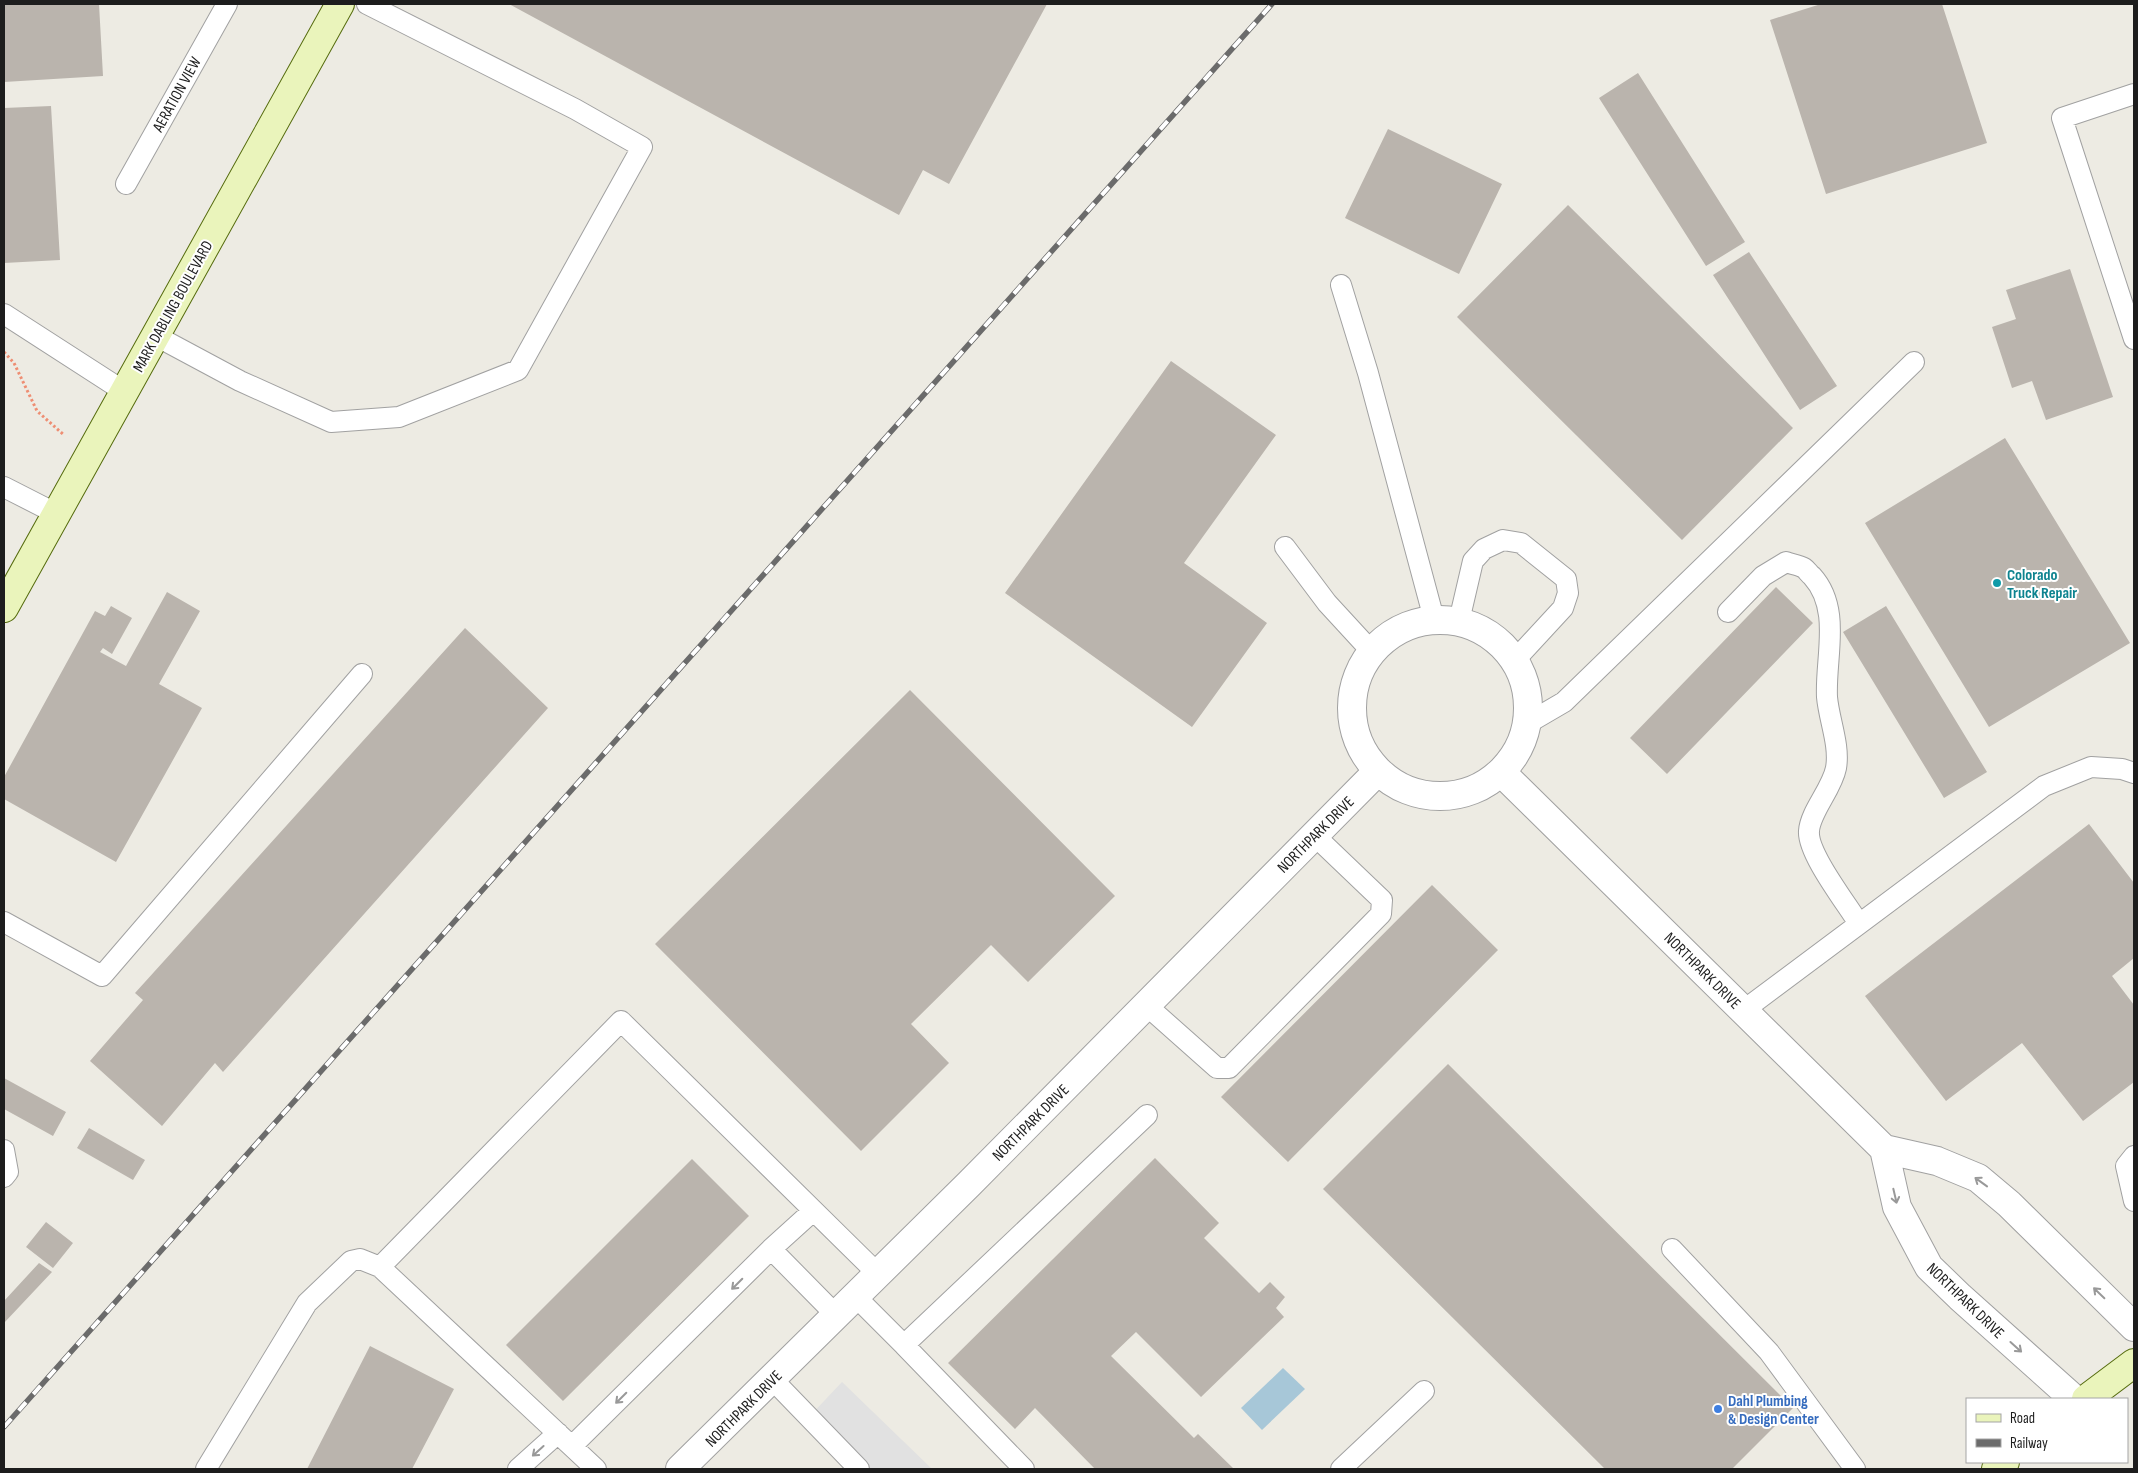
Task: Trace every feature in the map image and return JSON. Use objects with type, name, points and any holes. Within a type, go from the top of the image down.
[{"type":"street","name":"MARK DABLING BOULEVARD","points":[[4,608],[340,4]]},
{"type":"street","points":[[1446,620],[1488,633],[1515,660],[1528,690],[1528,723],[1511,762],[1490,782],[1469,793],[1432,797],[1392,784],[1377,772],[1358,744],[1351,711],[1357,676],[1384,639],[1407,625],[1446,620]]},
{"type":"street","name":"NORTHPARK DRIVE","points":[[680,1469],[878,1274],[1377,772]]},
{"type":"street","name":"NORTHPARK DRIVE","points":[[1501,772],[1884,1149],[1898,1207],[1929,1267],[2073,1398]]},
{"type":"street","points":[[1884,1149],[1937,1161],[1978,1178],[2009,1204],[2134,1327]]},
{"type":"street","points":[[2087,1398],[2134,1362]]},
{"type":"lane","name":"AERATION VIEW","points":[[126,184],[227,4]]},
{"type":"lane","points":[[156,336],[240,381],[331,422],[399,417],[518,370],[642,147],[575,109],[367,4]]},
{"type":"lane","points":[[2134,94],[2062,118],[2134,339]]},
{"type":"lane","points":[[1341,285],[1446,620]]},
{"type":"lane","points":[[4,314],[125,392]]},
{"type":"lane","points":[[1528,723],[1564,702],[1914,362]]},
{"type":"lane","points":[[4,487],[57,514]]},
{"type":"lane","points":[[1446,620],[1473,561],[1484,549],[1503,540],[1521,543],[1566,579],[1568,593],[1563,608],[1515,660]]},
{"type":"lane","points":[[1285,547],[1326,603],[1374,653]]},
{"type":"lane","points":[[1728,612],[1763,576],[1786,562],[1804,568],[1821,586],[1828,610],[1830,636],[1827,698],[1836,750],[1836,768],[1832,782],[1809,831],[1814,854],[1859,924]]},
{"type":"lane","points":[[4,922],[102,976],[362,674]]},
{"type":"lane","points":[[1744,1010],[2044,786],[2091,767],[2122,769],[2134,773]]},
{"type":"lane","points":[[1146,1005],[1217,1068],[1229,1068],[1381,914],[1382,900],[1314,835]]},
{"type":"lane","points":[[380,1267],[621,1021],[878,1274]]},
{"type":"lane","points":[[904,1346],[1147,1116]]},
{"type":"lane","points":[[4,1150],[8,1172],[4,1177]]},
{"type":"lane","points":[[2134,1156],[2126,1166],[2134,1201]]},
{"type":"lane","points":[[518,1469],[565,1440],[813,1211]]},
{"type":"lane","points":[[1672,1248],[1769,1352],[1855,1469]]},
{"type":"lane","points":[[771,1250],[846,1306],[904,1346],[1024,1469]]},
{"type":"lane","points":[[206,1469],[307,1303],[351,1261],[360,1259],[380,1267],[596,1469]]},
{"type":"lane","points":[[772,1379],[859,1469]]},
{"type":"lane","points":[[1341,1469],[1424,1391]]},
{"type":"path","points":[[4,352],[14,363],[37,411],[88,458]]},
{"type":"shaded area","points":[[842,1382],[932,1469],[843,1469],[851,1461],[809,1417]]},
{"type":"water","points":[[1283,1368],[1305,1389],[1262,1430],[1241,1408]]},
{"type":"building","points":[[4,4],[99,4],[103,76],[4,82]]},
{"type":"building","points":[[509,4],[1047,4],[949,184],[923,170],[899,215]]},
{"type":"building","points":[[1821,4],[1942,4],[1987,143],[1826,194],[1770,20]]},
{"type":"building","points":[[1638,73],[1745,242],[1706,266],[1599,98]]},
{"type":"building","points":[[51,106],[60,260],[4,263],[4,108]]},
{"type":"building","points":[[1388,129],[1502,184],[1459,274],[1345,218]]},
{"type":"building","points":[[1568,205],[1793,428],[1682,540],[1457,317]]},
{"type":"building","points":[[1749,252],[1837,386],[1800,410],[1713,275]]},
{"type":"building","points":[[2070,269],[2113,397],[2046,420],[2032,381],[2012,388],[1992,327],[2016,319],[2006,290]]},
{"type":"building","points":[[1171,361],[1276,435],[1184,563],[1267,623],[1192,727],[1005,593]]},
{"type":"building","name":"Colorado Truck Repair","points":[[2005,438],[2130,643],[1989,727],[1865,523]]},
{"type":"building","points":[[1776,587],[1813,623],[1667,774],[1630,738]]},
{"type":"building","points":[[167,592],[200,611],[159,684],[202,708],[116,862],[4,799],[4,777],[95,611],[105,616],[111,606],[132,618],[112,654],[103,648],[100,652],[126,666]]},
{"type":"building","points":[[1886,606],[1987,772],[1944,798],[1843,632]]},
{"type":"building","points":[[465,628],[548,708],[223,1072],[215,1063],[162,1126],[90,1061],[143,1000],[135,993]]},
{"type":"building","points":[[910,690],[1115,896],[1028,982],[991,945],[911,1024],[949,1063],[861,1151],[655,944]]},
{"type":"building","points":[[2089,824],[2134,883],[2134,958],[2112,976],[2134,1005],[2134,1082],[2083,1121],[2022,1043],[1946,1101],[1865,996]]},
{"type":"building","points":[[1432,885],[1498,950],[1288,1162],[1221,1097]]},
{"type":"building","points":[[1448,1064],[1793,1408],[1732,1469],[1605,1469],[1323,1189]]},
{"type":"building","points":[[4,1078],[66,1112],[53,1136],[4,1109]]},
{"type":"building","points":[[89,1128],[145,1160],[133,1180],[77,1148]]},
{"type":"building","points":[[1155,1158],[1219,1223],[1204,1238],[1259,1293],[1270,1282],[1285,1297],[1276,1308],[1284,1317],[1201,1397],[1136,1332],[1111,1356],[1194,1438],[1198,1434],[1234,1469],[1095,1469],[1035,1408],[1015,1429],[948,1363]]},
{"type":"building","points":[[692,1159],[749,1216],[563,1401],[506,1345]]},
{"type":"building","points":[[46,1222],[73,1243],[53,1268],[26,1247]]},
{"type":"building","points":[[39,1263],[52,1272],[4,1323],[4,1301]]},
{"type":"building","points":[[370,1346],[454,1389],[412,1469],[307,1469]]},
{"type":"railway","points":[[4,1427],[1272,4]]},
{"type":"place","name":"Colorado Truck Repair","points":[[1997,583]]},
{"type":"place","name":"Dahl Plumbing & Design Center","points":[[1718,1409]]}]
